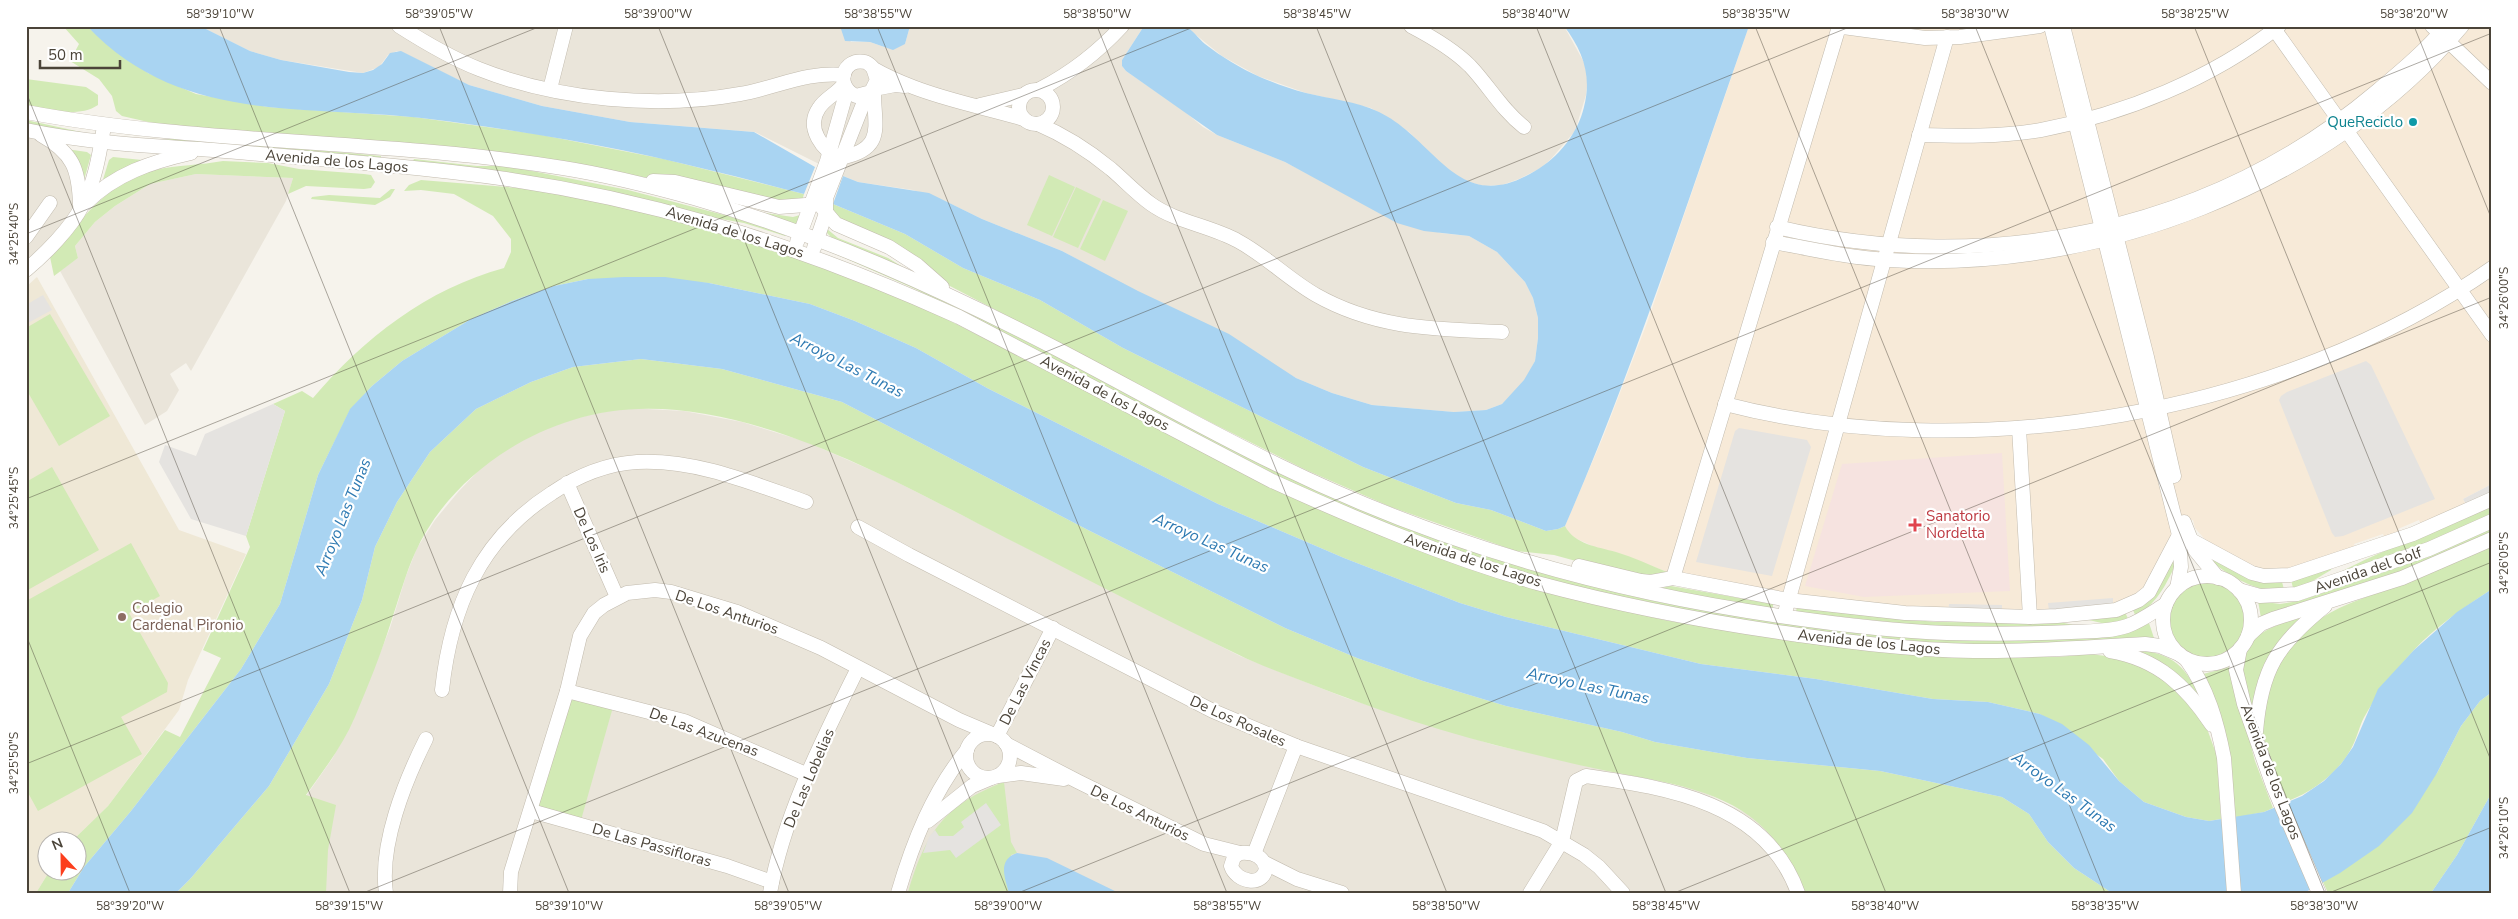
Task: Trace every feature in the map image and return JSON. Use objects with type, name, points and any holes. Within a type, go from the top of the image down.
[{"type":"street","points":[[399,26],[446,54],[479,69],[550,89],[606,99],[657,102],[740,94],[818,74],[845,83],[856,96],[895,84],[911,86]]},
{"type":"street","points":[[550,89],[566,26]]},
{"type":"street","points":[[1040,89],[1059,79],[1092,56],[1122,26]]},
{"type":"street","points":[[1411,26],[1457,54],[1470,66],[1505,112],[1524,128]]},
{"type":"street","points":[[1673,578],[1777,227],[1838,30],[1842,27],[1925,38],[2040,26]]},
{"type":"street","points":[[2051,26],[2082,120]]},
{"type":"street","points":[[2063,26],[2082,120],[2182,531],[2181,567],[2177,588],[2166,604],[2163,626],[2169,640],[2183,656],[2204,687],[2220,737],[2234,893]]},
{"type":"street","points":[[1773,242],[1847,256],[1885,260],[1966,260],[2037,253],[2218,202],[2290,167],[2342,126],[2442,32],[2462,26]]},
{"type":"street","points":[[1919,135],[2004,134],[2040,130],[2082,120],[2179,86],[2216,67],[2275,28],[2342,126],[2492,335]]},
{"type":"street","points":[[2442,32],[2492,83]]},
{"type":"street","points":[[1784,616],[1947,37]]},
{"type":"street","points":[[834,159],[845,83],[854,63],[864,62],[911,86],[949,100],[979,106],[1059,133],[1110,168],[1152,205],[1248,246],[1298,284],[1341,307],[1392,324],[1421,329],[1502,332]]},
{"type":"street","points":[[794,249],[834,159],[871,92],[877,76],[874,68]]},
{"type":"street","points":[[1031,122],[1047,120],[1059,79]]},
{"type":"street","points":[[834,159],[817,136],[814,126],[818,108],[845,83]]},
{"type":"street","points":[[979,106],[1023,95],[1034,89],[1040,89],[1045,91],[1052,106],[1059,133]]},
{"type":"street","points":[[834,159],[868,146],[876,135],[877,127],[871,92]]},
{"type":"street","points":[[1023,95],[1019,105],[1031,122]]},
{"type":"street","name":"Avenida de los Lagos","points":[[26,112],[104,125],[468,155],[565,168],[621,179],[698,200],[817,240],[954,298],[1054,348],[1275,464],[1377,509],[1495,552],[1630,589],[1718,607],[1909,632],[1987,634],[2104,630],[2136,623],[2166,604]]},
{"type":"street","points":[[81,209],[95,171],[104,125]]},
{"type":"street","points":[[31,131],[56,143],[69,154],[77,175],[81,209]]},
{"type":"street","name":"Avenida de los Lagos","points":[[31,131],[102,141],[455,172],[572,190],[653,206],[794,249],[905,293],[959,317],[1272,481],[1316,501],[1432,548],[1537,582],[1624,604],[1714,623],[1869,644],[1973,651],[2089,648],[2145,644],[2160,646],[2183,656]]},
{"type":"street","points":[[26,270],[100,189],[119,177],[160,160],[202,150]]},
{"type":"street","points":[[621,179],[675,182],[780,207],[793,208],[817,199]]},
{"type":"street","points":[[817,199],[826,213],[841,227],[889,248],[917,265],[954,298]]},
{"type":"street","points":[[26,237],[50,203]]},
{"type":"street","points":[[812,256],[826,213]]},
{"type":"street","points":[[1777,227],[1823,238],[1889,246],[1933,247],[2028,243],[2110,233]]},
{"type":"street","points":[[1725,404],[1766,415],[1838,425],[1916,431],[2019,428],[2083,421],[2210,395],[2317,360],[2416,316],[2460,290],[2492,268]]},
{"type":"street","points":[[2019,428],[2030,618]]},
{"type":"street","points":[[442,690],[445,663],[460,607],[471,580],[484,556],[501,534],[524,513],[567,483],[615,465],[637,462],[666,463],[721,474],[806,502]]},
{"type":"street","name":"De Los Iris","points":[[567,483],[617,597]]},
{"type":"street","points":[[2182,531],[2232,564],[2264,576],[2290,575],[2413,534],[2492,499]]},
{"type":"street","name":"Avenida del Golf","points":[[2239,590],[2260,596],[2297,594],[2429,549],[2492,521]]},
{"type":"street","name":"De Los Rosales","points":[[858,527],[1166,688],[1296,746],[1525,824],[1562,841],[1599,867],[1623,893]]},
{"type":"street","points":[[2182,531],[2204,563],[2218,578],[2239,590],[2250,612],[2248,636],[2233,656],[2215,663],[2195,662],[2183,656]]},
{"type":"street","points":[[1495,552],[1549,559],[1651,582],[1673,578],[1788,600],[1905,613],[2030,618],[2116,610],[2139,600],[2149,592],[2182,531]]},
{"type":"street","name":"Avenida del Golf","points":[[2248,636],[2261,624],[2418,571],[2492,539]]},
{"type":"street","points":[[2297,594],[2361,552]]},
{"type":"street","points":[[2177,588],[2196,578],[2218,578]]},
{"type":"street","name":"De Los Anturios","points":[[510,893],[511,872],[567,691],[580,636],[586,623],[599,609],[617,597],[627,593],[655,590],[711,603],[776,628],[998,738],[1076,781],[1204,844]]},
{"type":"street","points":[[2255,738],[2262,686],[2271,665],[2285,642],[2299,626],[2330,601]]},
{"type":"street","points":[[2058,616],[2104,630]]},
{"type":"street","name":"De Las Vincas","points":[[998,738],[1053,628]]},
{"type":"street","points":[[2089,648],[2136,657],[2168,674],[2195,699],[2220,737]]},
{"type":"street","name":"Avenida de los Lagos","points":[[2240,649],[2236,662],[2237,678],[2255,738],[2273,786],[2319,893]]},
{"type":"street","name":"De Las Lobelias","points":[[771,887],[792,814],[858,668]]},
{"type":"street","name":"De Las Azucenas","points":[[567,691],[684,721],[808,775]]},
{"type":"street","points":[[898,893],[920,828],[950,772],[968,747],[979,736],[998,738],[1010,751],[1008,765],[994,777],[977,775],[971,771],[967,764],[968,747],[966,732],[959,720]]},
{"type":"street","points":[[386,893],[385,870],[389,843],[404,793],[426,739]]},
{"type":"street","points":[[1232,871],[1232,861],[1247,854],[1296,746]]},
{"type":"street","points":[[920,828],[972,786],[994,777],[1021,773],[1046,775],[1076,781]]},
{"type":"street","points":[[1530,893],[1562,841],[1578,779],[1586,776],[1692,797],[1740,819],[1769,845],[1786,869],[1798,893]]},
{"type":"street","name":"De Las Passifloras","points":[[531,811],[717,863],[771,887]]},
{"type":"street","points":[[1204,844],[1247,854],[1297,879],[1342,893]]},
{"type":"street","points":[[1204,844],[1232,871],[1245,880],[1297,879]]},
{"type":"street","points":[[1256,881],[1266,872],[1265,863]]},
{"type":"shaded area","points":[[200,26],[840,26],[851,42],[870,42],[887,48],[905,44],[910,26],[1144,26],[1122,60],[1122,66],[1126,71],[1184,111],[1203,127],[1217,135],[1285,162],[1341,191],[1440,233],[1469,236],[1497,252],[1525,282],[1533,298],[1538,318],[1535,361],[1525,380],[1502,404],[1486,410],[1454,412],[1372,405],[1332,393],[1296,378],[1062,251],[982,219],[945,201],[913,190],[858,182],[755,132],[630,122],[542,106],[469,85],[397,51],[388,55],[379,67],[363,73],[281,60],[250,51]]},
{"type":"shaded area","points":[[1185,26],[1564,26],[1586,66],[1588,76],[1586,95],[1575,131],[1541,168],[1502,185],[1484,186],[1468,182],[1454,174],[1435,159],[1409,132],[1371,108],[1306,93],[1258,76],[1222,56]]},
{"type":"shaded area","points":[[1749,26],[2492,26],[2492,484],[2463,499],[2467,506],[2422,527],[2419,520],[2398,529],[2401,536],[2385,541],[2383,534],[2354,544],[2356,551],[2294,571],[2251,569],[2208,543],[2195,528],[2193,520],[2171,524],[2172,539],[2145,590],[2113,605],[2113,598],[2049,611],[2002,614],[2002,605],[1949,605],[1948,613],[1794,595],[1667,572],[1615,552],[1599,549],[1575,538],[1568,533],[1565,526],[1603,437],[1647,323]]},
{"type":"shaded area","points":[[26,130],[56,143],[80,197],[68,217],[52,237],[26,260]]},
{"type":"shaded area","points":[[196,174],[293,178],[286,201],[191,371],[186,363],[170,374],[179,390],[167,411],[145,425],[60,271],[78,258],[75,246],[95,222],[115,206],[150,184]]},
{"type":"shaded area","name":"Colegio Cardenal Pironio","points":[[37,277],[179,530],[246,554],[188,680],[179,710],[108,806],[81,832],[38,832],[38,882],[43,882],[36,893],[26,893],[26,287]]},
{"type":"shaded area","points":[[43,295],[52,310],[26,324],[26,305]]},
{"type":"shaded area","points":[[2366,361],[2371,365],[2435,499],[2343,536],[2335,537],[2279,400],[2287,392]]},
{"type":"shaded area","points":[[273,404],[285,411],[246,536],[191,519],[159,462],[165,445],[196,456],[205,434]]},
{"type":"shaded area","points":[[629,408],[684,411],[742,422],[807,442],[889,478],[1240,656],[1346,698],[1494,745],[1699,790],[1750,815],[1773,836],[1795,869],[1804,893],[238,893],[332,759],[353,721],[390,628],[417,548],[435,520],[483,466],[512,445],[538,432],[570,420]]},
{"type":"shaded area","points":[[1739,428],[1807,440],[1811,447],[1772,576],[1696,562],[1735,431]]},
{"type":"shaded area","name":"Sanatorio Nordelta","points":[[2002,453],[2010,591],[1864,597],[1805,586],[1842,464]]},
{"type":"shaded area","points":[[2492,484],[2492,494],[2467,506],[2463,499]]},
{"type":"shaded area","points":[[2113,598],[2113,605],[2049,611],[2048,603]]},
{"type":"shaded area","points":[[1949,604],[2002,605],[2002,614],[1948,613]]},
{"type":"shaded area","points":[[986,803],[1001,825],[956,858],[950,850],[923,853],[929,837],[935,830],[939,836],[953,836],[964,827],[961,822]]},
{"type":"green space","points":[[63,26],[87,26],[109,46],[148,73],[196,94],[268,107],[414,117],[537,134],[664,159],[804,194],[801,204],[795,206],[668,180],[283,134],[157,124],[122,116],[116,111],[112,96],[99,79],[70,61],[79,44]]},
{"type":"green space","points":[[26,79],[86,87],[98,95],[98,105],[90,109],[72,112],[26,107]]},
{"type":"green space","points":[[26,120],[81,132],[83,133],[26,127]]},
{"type":"green space","points":[[187,138],[381,156],[381,158],[160,140]]},
{"type":"green space","points":[[66,149],[87,152],[91,155],[84,180]]},
{"type":"green space","points":[[113,157],[142,160],[101,186],[109,160]]},
{"type":"green space","points":[[414,159],[477,166],[507,166],[628,190],[728,216],[786,234],[785,236],[744,223],[710,217],[627,195],[507,172],[413,161]]},
{"type":"green space","points":[[223,161],[268,163],[299,169],[364,174],[371,175],[375,182],[371,188],[364,189],[306,186],[288,194],[293,178],[196,174],[150,184],[115,206],[95,222],[75,246],[78,258],[54,276],[50,257],[96,204],[123,183],[138,175],[155,170]]},
{"type":"green space","points":[[1049,175],[1075,187],[1052,236],[1027,225]]},
{"type":"green space","points":[[421,180],[530,189],[643,211],[780,251],[925,308],[1172,435],[1552,593],[1664,620],[1773,638],[1982,657],[2058,657],[2090,654],[2129,659],[2149,669],[2182,693],[2206,726],[2217,756],[2221,819],[2209,821],[2186,817],[2144,802],[2119,781],[2103,759],[2040,714],[1988,702],[1933,699],[1816,679],[1701,664],[1506,617],[1460,603],[1344,558],[1218,504],[987,388],[916,348],[855,321],[810,304],[709,283],[588,279],[554,286],[512,301],[471,319],[402,361],[372,386],[350,410],[318,475],[280,604],[241,669],[131,811],[88,862],[88,832],[81,832],[108,806],[165,730],[180,737],[221,658],[203,650],[250,547],[246,536],[285,411],[273,404],[302,391],[313,398],[354,355],[399,318],[449,289],[476,277],[504,268],[511,252],[511,239],[493,216],[454,194],[421,190],[404,191],[409,185]]},
{"type":"green space","points":[[1076,187],[1101,199],[1078,248],[1053,237]]},
{"type":"green space","points":[[391,189],[395,189],[390,197],[375,205],[311,199],[312,197],[329,195],[380,198]]},
{"type":"green space","points":[[1103,200],[1128,211],[1105,261],[1080,249]]},
{"type":"green space","points":[[833,204],[905,234],[963,268],[1040,300],[1123,348],[1363,467],[1456,503],[1491,510],[1546,531],[1565,526],[1580,541],[1629,556],[1667,572],[1655,578],[1609,570],[1554,555],[1516,551],[1391,507],[1306,470],[948,285],[843,225],[831,210]]},
{"type":"green space","points":[[746,210],[793,217],[800,215],[797,225]]},
{"type":"green space","points":[[826,228],[838,238],[888,258],[911,272],[834,240],[825,231]]},
{"type":"green space","points":[[824,249],[877,268],[1431,535],[1826,627],[2134,630],[2149,623],[2154,638],[2056,646],[1917,642],[1847,636],[1706,616],[1636,602],[1501,566],[1447,548],[1394,527],[1290,482],[915,289]]},
{"type":"green space","points":[[50,314],[110,416],[59,446],[26,389],[26,328]]},
{"type":"green space","points":[[641,359],[722,369],[842,402],[1088,530],[1285,628],[1357,658],[1423,681],[1506,706],[1622,732],[1655,742],[1747,758],[1880,771],[2002,797],[2029,814],[2048,842],[2074,868],[2112,893],[1804,893],[1790,863],[1774,839],[1755,820],[1733,806],[1710,795],[1654,780],[1586,767],[1496,745],[1441,730],[1359,702],[1245,658],[907,487],[797,439],[740,421],[683,411],[627,410],[573,420],[525,440],[480,470],[460,488],[427,529],[411,561],[383,646],[355,717],[339,747],[306,795],[336,805],[328,850],[326,893],[176,893],[269,786],[329,684],[362,600],[375,547],[397,502],[430,452],[476,409],[531,382],[573,367]]},
{"type":"green space","points":[[52,467],[99,550],[26,591],[26,482]]},
{"type":"green space","points":[[2492,506],[2492,514],[2445,536],[2326,580],[2387,550]]},
{"type":"green space","points":[[2492,527],[2492,534],[2430,562],[2261,618],[2258,601],[2280,604],[2299,601],[2428,557]]},
{"type":"green space","points":[[131,543],[160,596],[129,613],[168,683],[167,692],[121,717],[142,754],[38,811],[26,789],[26,601]]},
{"type":"green space","points":[[2492,546],[2492,589],[2441,625],[2414,650],[2388,681],[2371,706],[2362,721],[2348,754],[2334,772],[2317,786],[2288,801],[2280,783],[2276,785],[2268,761],[2263,737],[2263,720],[2265,702],[2270,685],[2286,654],[2297,640],[2309,627],[2339,608]]},
{"type":"green space","points":[[2199,552],[2282,582],[2285,593],[2261,589],[2239,580]]},
{"type":"green space","points":[[2174,559],[2178,559],[2162,591],[2151,605],[2136,617],[2133,610]]},
{"type":"green space","points":[[2332,568],[2331,570],[2294,592],[2291,580]]},
{"type":"green space","points":[[2207,580],[2222,583],[2239,597],[2243,604],[2246,619],[2243,634],[2229,651],[2222,655],[2207,658],[2192,655],[2175,641],[2171,634],[2168,619],[2171,604],[2185,587],[2192,583]]},
{"type":"green space","points":[[1671,586],[1773,604],[1773,609],[1656,589]]},
{"type":"green space","points":[[1797,606],[1934,622],[2064,623],[2078,626],[1936,627],[1796,612]]},
{"type":"green space","points":[[2125,612],[2129,621],[2110,625],[2076,617]]},
{"type":"green space","points":[[2306,616],[2252,710],[2245,687],[2243,672],[2243,659],[2247,648],[2262,633],[2273,627]]},
{"type":"green space","points":[[2136,649],[2169,658],[2177,664],[2189,678],[2201,699],[2128,650]]},
{"type":"green space","points":[[2230,667],[2255,761],[2273,808],[2264,812],[2234,818],[2203,674]]},
{"type":"green space","points":[[2492,692],[2492,792],[2457,855],[2431,893],[2328,893],[2323,882],[2437,773],[2461,726],[2480,701]]},
{"type":"green space","points":[[569,695],[613,707],[581,820],[537,808]]},
{"type":"green space","points":[[1004,782],[1011,842],[1017,853],[1011,855],[1009,893],[908,893],[922,853],[940,823],[966,800]]},
{"type":"green space","points":[[43,882],[75,882],[68,893],[36,893]]},
{"type":"water","points":[[1181,25],[1188,27],[1205,44],[1238,66],[1260,77],[1300,91],[1352,103],[1379,112],[1399,125],[1450,170],[1467,180],[1486,186],[1509,183],[1543,166],[1566,144],[1577,126],[1586,96],[1586,74],[1581,54],[1564,26],[1749,26],[1639,340],[1591,465],[1565,526],[1546,531],[1491,510],[1456,503],[1363,467],[1123,348],[1040,300],[963,268],[905,234],[833,204],[843,176],[858,182],[929,193],[982,219],[1062,251],[1138,291],[1229,334],[1296,378],[1332,393],[1372,405],[1454,412],[1486,410],[1502,404],[1524,380],[1535,361],[1538,318],[1533,298],[1525,282],[1497,252],[1469,236],[1424,231],[1397,223],[1285,162],[1217,135],[1126,71],[1122,66],[1122,60],[1144,26]]},
{"type":"water","points":[[87,26],[200,26],[250,51],[281,60],[349,72],[363,73],[373,70],[382,64],[390,53],[401,51],[469,85],[542,106],[630,122],[754,132],[815,167],[804,194],[639,154],[521,132],[408,117],[267,107],[228,101],[190,91],[154,76],[120,55]]},
{"type":"water","points":[[840,26],[910,26],[905,44],[893,50],[870,42],[845,41]]},
{"type":"water","name":"Arroyo Las Tunas","points":[[665,277],[709,283],[810,304],[855,321],[916,348],[987,388],[1218,504],[1344,558],[1460,603],[1506,617],[1701,664],[1816,679],[1933,699],[1988,702],[2040,714],[2062,724],[2089,745],[2119,781],[2144,802],[2186,817],[2209,821],[2264,812],[2302,796],[2324,781],[2341,764],[2353,747],[2378,689],[2414,650],[2457,612],[2492,589],[2492,692],[2480,701],[2461,726],[2437,773],[2412,813],[2379,846],[2340,873],[2304,893],[2112,893],[2074,868],[2048,842],[2029,814],[2002,797],[1880,771],[1747,758],[1655,742],[1622,732],[1506,706],[1423,681],[1357,658],[1285,628],[1088,530],[842,402],[722,369],[641,359],[573,367],[531,382],[476,409],[430,452],[397,502],[375,547],[362,600],[329,684],[269,786],[176,893],[68,893],[75,882],[88,882],[88,862],[131,811],[241,669],[280,604],[318,475],[350,409],[372,386],[402,361],[471,319],[512,301],[554,286],[588,279]]},
{"type":"water","points":[[2492,792],[2492,893],[2431,893],[2457,855]]},
{"type":"water","points":[[1017,853],[1047,858],[1119,893],[1009,893],[1004,876],[1005,865],[1011,856]]},
{"type":"place","name":"QueReciclo","points":[[2413,122]]},
{"type":"place","name":"Sanatorio Nordelta","points":[[1915,525]]},
{"type":"place","name":"Colegio Cardenal Pironio","points":[[122,617]]}]
